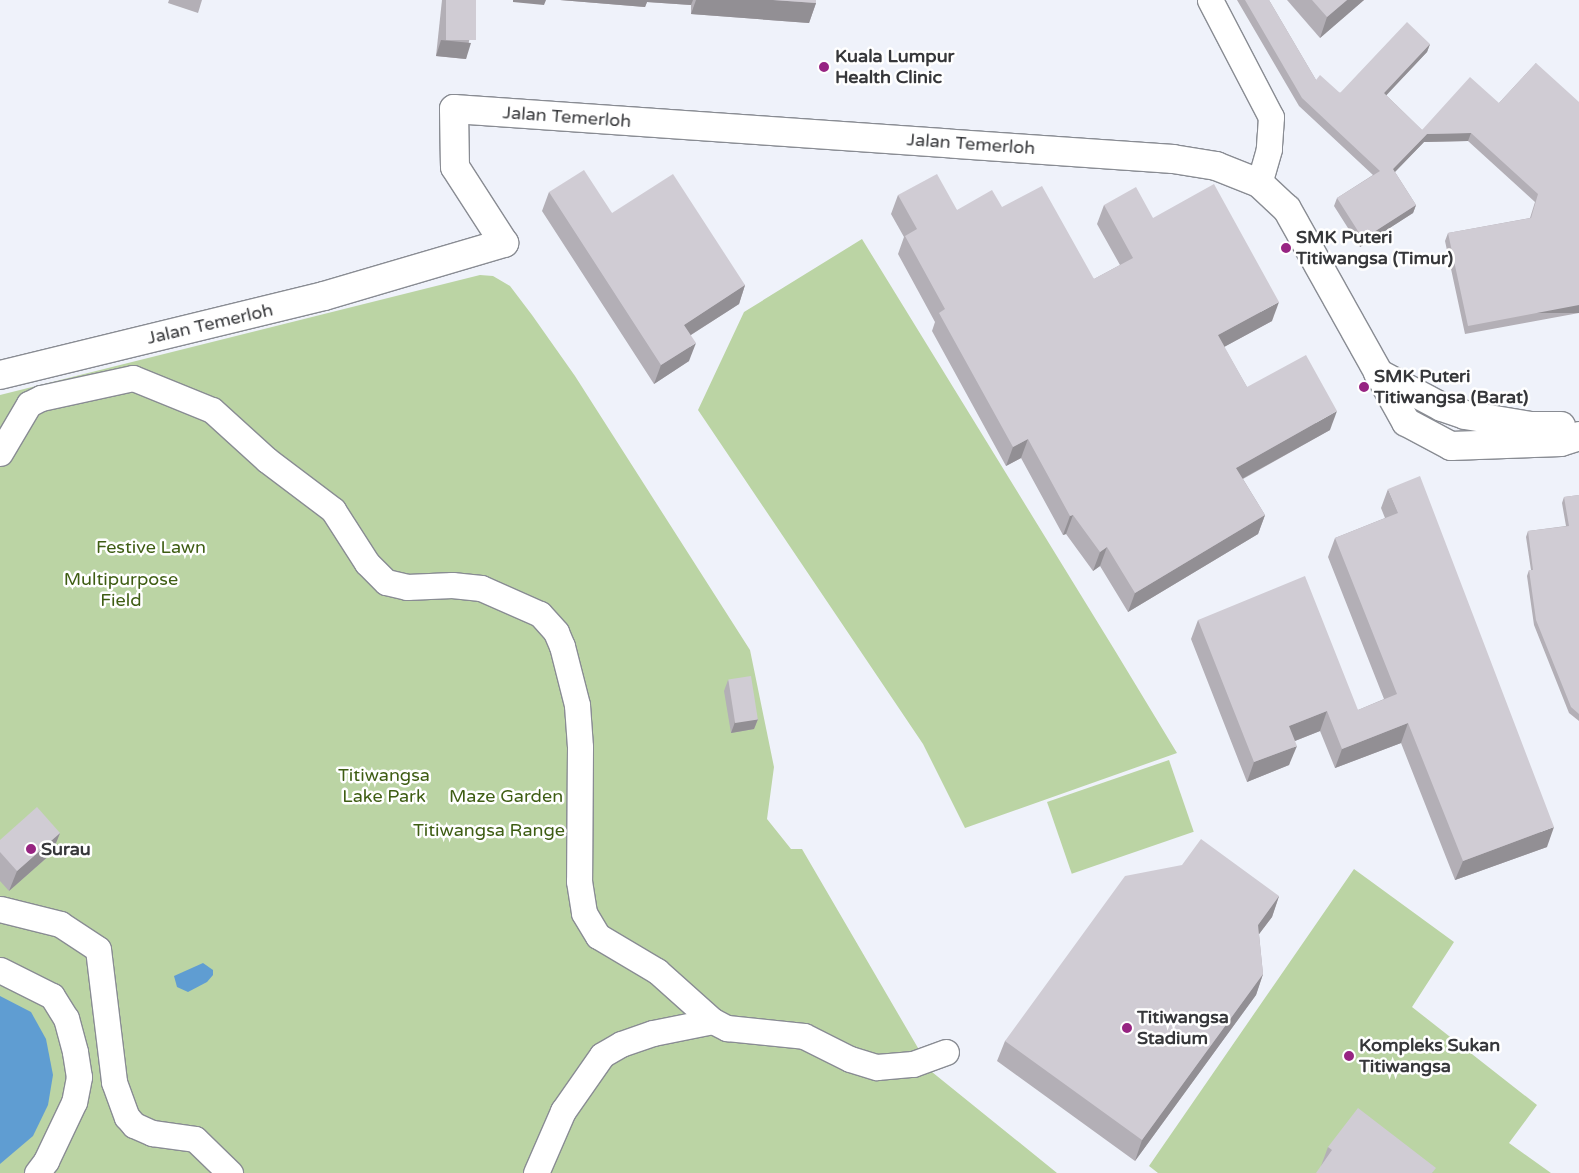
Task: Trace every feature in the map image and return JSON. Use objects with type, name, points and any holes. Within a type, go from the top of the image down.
[{"type":"street","points":[[1210,0],[1271,117],[1269,149],[1260,183]]},
{"type":"street","name":"Jalan Temerloh","points":[[0,375],[324,296],[504,243],[456,167],[454,109],[1173,158],[1216,166],[1260,183],[1288,209],[1406,422],[1414,428],[1451,446],[1561,442],[1579,436]]},
{"type":"street","points":[[1378,373],[1401,382],[1431,401],[1488,420],[1531,426],[1579,426]]},
{"type":"street","points":[[0,452],[29,404],[50,396],[133,378],[212,410],[267,460],[333,510],[367,563],[386,582],[407,587],[452,585],[481,588],[540,614],[556,632],[562,646],[577,705],[580,746],[579,881],[584,912],[598,936],[657,971],[713,1021],[737,1030],[804,1036],[850,1059],[877,1067],[912,1064],[946,1052]]},
{"type":"street","points":[[1414,428],[1431,401]]},
{"type":"street","points":[[0,909],[60,924],[98,949],[114,1082],[126,1117],[142,1131],[195,1139],[230,1173]]},
{"type":"street","points":[[0,970],[52,996],[66,1018],[75,1052],[79,1077],[74,1102],[46,1161],[37,1173]]},
{"type":"street","points":[[536,1173],[564,1111],[602,1055],[620,1044],[653,1033],[713,1021]]},
{"type":"green space","points":[[862,239],[1177,753],[965,828],[923,744],[698,410],[744,312]]},
{"type":"green space","name":"Titiwangsa Lake Park","points":[[480,275],[493,276],[510,286],[532,315],[575,376],[750,650],[774,767],[767,819],[791,849],[802,849],[932,1072],[1057,1173],[0,1173],[0,395]]},
{"type":"green space","points":[[1169,760],[1194,832],[1072,874],[1047,802]]},
{"type":"green space","name":"Kompleks Sukan Titiwangsa","points":[[1354,869],[1454,942],[1412,1007],[1537,1105],[1509,1143],[1551,1173],[1158,1173],[1149,1166]]},
{"type":"water","points":[[203,963],[213,970],[213,975],[207,982],[188,992],[177,987],[174,976]]},
{"type":"water","points":[[0,996],[31,1012],[46,1039],[53,1075],[48,1105],[33,1136],[0,1164]]},
{"type":"building","points":[[446,0],[476,0],[476,40],[446,40]]},
{"type":"building","points":[[773,0],[816,0],[816,3]]},
{"type":"building","points":[[1245,0],[1269,0],[1316,80],[1320,75],[1340,93],[1407,22],[1430,44],[1384,93],[1422,130],[1470,77],[1499,103],[1536,63],[1579,102],[1579,305],[1468,326],[1448,233],[1531,218],[1538,194],[1471,133],[1427,134],[1393,169],[1416,205],[1363,239],[1337,198],[1380,171],[1302,98]]},
{"type":"building","points":[[1312,0],[1347,0],[1327,17]]},
{"type":"building","points":[[584,170],[612,213],[673,174],[745,285],[684,325],[696,343],[661,365],[549,192]]},
{"type":"building","points":[[937,174],[957,210],[992,190],[1002,207],[1042,186],[1094,279],[1133,258],[1104,205],[1136,187],[1153,218],[1214,184],[1279,302],[1218,335],[1247,387],[1306,355],[1337,411],[1236,468],[1265,515],[1135,593],[1107,547],[1100,552],[1073,515],[1070,516],[1028,439],[1013,447],[939,313],[945,309],[905,236],[917,229],[898,195]]},
{"type":"building","points":[[1420,476],[1554,827],[1463,861],[1408,723],[1342,749],[1327,711],[1289,726],[1297,746],[1254,762],[1198,620],[1305,576],[1358,710],[1397,694],[1335,538],[1398,513],[1388,489]]},
{"type":"building","points":[[1579,495],[1579,714],[1571,707],[1536,620],[1529,570],[1533,570],[1528,531],[1569,526],[1564,497]]},
{"type":"building","points":[[751,676],[758,719],[735,723],[728,680]]},
{"type":"building","points":[[37,807],[60,833],[17,871],[0,852],[0,840]]},
{"type":"building","name":"Titiwangsa Stadium","points":[[1201,839],[1279,896],[1258,925],[1263,974],[1142,1140],[1005,1041],[1125,876],[1182,865]]},
{"type":"building","points":[[1358,1108],[1436,1168],[1432,1173],[1316,1173],[1332,1150],[1328,1147]]},
{"type":"place","name":"Kuala Lumpur Health Clinic","points":[[824,67]]},
{"type":"place","name":"SMK Puteri Titiwangsa (Timur)","points":[[1286,248]]},
{"type":"place","name":"SMK Puteri Titiwangsa (Barat)","points":[[1364,387]]},
{"type":"place","name":"Surau","points":[[31,849]]},
{"type":"place","name":"Titiwangsa Stadium","points":[[1127,1028]]},
{"type":"place","name":"Kompleks Sukan Titiwangsa","points":[[1349,1056]]},
{"type":"park label","name":"Festive Lawn","points":[[151,547]]},
{"type":"park label","name":"Multipurpose Field","points":[[121,590]]},
{"type":"park label","name":"Maze Garden","points":[[506,796]]},
{"type":"park label","name":"Titiwangsa Range","points":[[489,830]]}]
